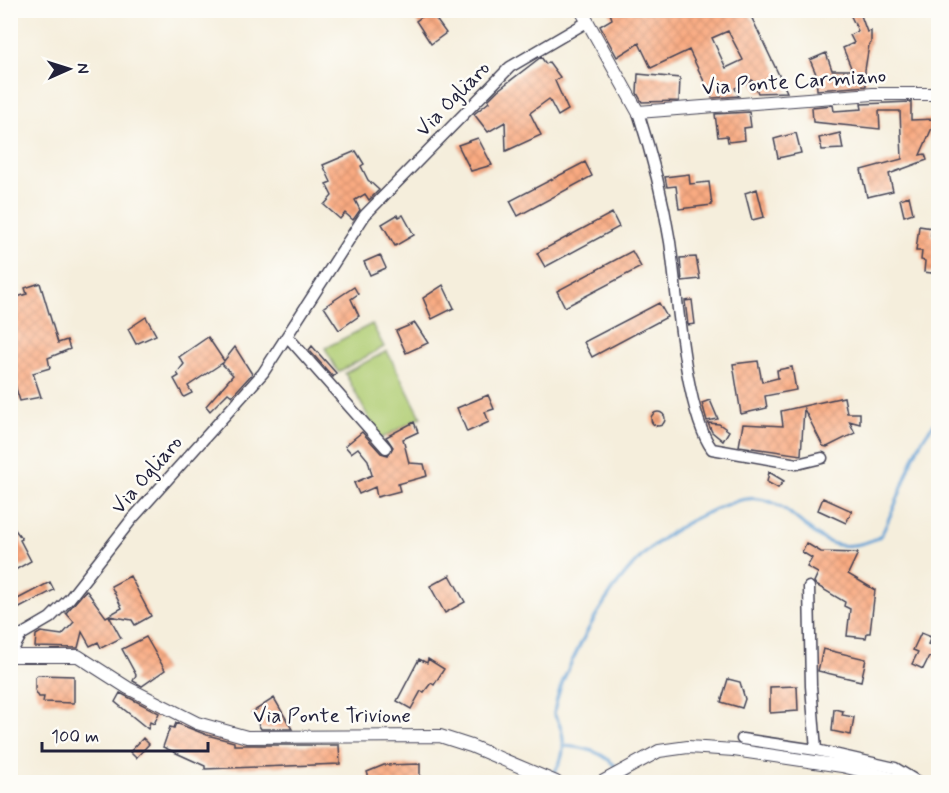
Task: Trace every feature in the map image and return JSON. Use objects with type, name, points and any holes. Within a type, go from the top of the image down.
[{"type":"street","points":[[581,10],[638,112],[657,177],[669,241],[680,328],[698,418],[706,441],[712,449],[778,462],[797,464],[822,458]]},
{"type":"street","name":"Via Ogliaro","points":[[10,656],[21,635],[50,618],[70,598],[132,519],[263,373],[365,215],[510,68],[587,22]]},
{"type":"street","name":"Via Ponte Carmiano","points":[[638,112],[652,113],[873,94],[939,94]]},
{"type":"street","points":[[287,336],[386,448]]},
{"type":"street","points":[[809,587],[811,686],[816,750]]},
{"type":"street","name":"Via Ponte Trivione","points":[[10,656],[78,656],[128,688],[197,723],[247,737],[440,736],[471,746],[556,783]]},
{"type":"street","points":[[741,739],[816,750],[895,768],[918,783]]},
{"type":"street","points":[[602,783],[640,760],[675,747],[714,748],[842,766],[907,783]]},
{"type":"green space","points":[[372,324],[384,347],[338,372],[325,348]]},
{"type":"green space","points":[[387,351],[421,417],[380,439],[345,373]]},
{"type":"building","points":[[609,10],[748,10],[787,92],[758,93],[752,80],[735,88],[739,96],[712,98],[689,50],[651,68],[639,43],[617,57],[600,26],[612,19]],"holes":[[[728,31],[743,60],[726,68],[712,38]]]},
{"type":"building","points":[[848,10],[859,10],[867,32],[871,31],[871,43],[865,70],[866,86],[817,90],[816,74],[810,60],[826,53],[832,70],[852,70],[843,48],[854,43],[850,35],[858,31]]},
{"type":"building","points":[[430,11],[446,33],[431,44],[416,21]]},
{"type":"building","points":[[541,57],[546,64],[549,62],[560,77],[555,81],[568,110],[558,116],[549,99],[530,113],[541,135],[506,151],[505,122],[488,132],[474,114],[489,102],[488,100],[498,90]]},
{"type":"building","points":[[638,74],[680,78],[679,101],[642,102],[637,93]]},
{"type":"building","points":[[911,102],[911,120],[936,119],[920,155],[925,154],[927,160],[889,174],[893,191],[867,197],[861,170],[902,159],[900,111],[879,111],[880,129],[813,122],[812,107],[833,105],[834,111],[862,109],[861,104]]},
{"type":"building","points":[[749,112],[751,127],[744,128],[745,140],[728,142],[727,136],[718,137],[715,114]]},
{"type":"building","points":[[796,133],[801,153],[778,158],[774,139]]},
{"type":"building","points":[[840,133],[843,149],[822,150],[819,138]]},
{"type":"building","points":[[478,138],[492,165],[471,171],[458,145]]},
{"type":"building","points":[[356,151],[364,164],[361,166],[368,180],[379,190],[369,200],[365,194],[355,200],[360,210],[353,220],[345,213],[340,219],[324,205],[332,196],[326,184],[331,182],[323,165]]},
{"type":"building","points":[[585,162],[592,176],[518,216],[510,201]]},
{"type":"building","points":[[689,174],[690,184],[709,182],[712,205],[679,209],[676,186],[667,187],[665,177]]},
{"type":"building","points":[[757,189],[764,217],[752,220],[745,193]]},
{"type":"building","points":[[909,196],[913,213],[904,216],[900,199]]},
{"type":"building","points":[[612,213],[619,227],[545,267],[537,253]]},
{"type":"building","points":[[397,215],[399,217],[403,215],[414,235],[395,246],[382,224]]},
{"type":"building","points":[[919,226],[932,228],[931,236],[937,237],[939,274],[924,272],[925,261],[921,260],[922,251],[916,251]]},
{"type":"building","points":[[632,251],[641,267],[565,307],[557,291]]},
{"type":"building","points":[[380,255],[386,268],[370,275],[364,262]]},
{"type":"building","points":[[696,257],[700,279],[682,281],[680,258]]},
{"type":"building","points":[[40,283],[58,343],[67,340],[70,349],[48,358],[50,368],[33,373],[41,397],[20,401],[13,379],[10,379],[10,299],[27,294],[25,288]]},
{"type":"building","points":[[443,285],[454,308],[432,319],[423,298]]},
{"type":"building","points":[[354,287],[358,294],[351,299],[359,316],[339,330],[324,307]]},
{"type":"building","points":[[692,300],[695,324],[688,325],[685,301]]},
{"type":"building","points":[[659,303],[667,317],[592,357],[584,342]]},
{"type":"building","points":[[146,317],[156,335],[136,344],[128,329]]},
{"type":"building","points":[[415,323],[428,343],[406,353],[396,331]]},
{"type":"building","points":[[208,337],[224,361],[235,347],[252,374],[232,396],[228,393],[210,411],[206,406],[233,375],[222,364],[224,362],[188,386],[192,393],[184,397],[174,379],[179,376],[177,373],[184,364],[179,357]]},
{"type":"building","points":[[312,346],[336,373],[333,377],[309,350]]},
{"type":"building","points":[[758,361],[762,382],[778,378],[777,370],[792,367],[796,390],[765,396],[767,408],[741,414],[733,364]]},
{"type":"building","points":[[488,395],[494,409],[485,412],[489,422],[467,432],[457,408]]},
{"type":"building","points":[[844,397],[847,413],[860,413],[860,424],[849,421],[855,433],[827,447],[823,446],[804,409],[801,455],[739,446],[743,424],[783,426],[781,411]]},
{"type":"building","points":[[710,400],[718,419],[707,421],[702,403]]},
{"type":"building","points":[[658,412],[663,414],[665,419],[663,424],[658,426],[653,424],[651,419],[653,414]]},
{"type":"building","points":[[414,422],[418,432],[403,439],[409,463],[424,464],[427,476],[398,484],[400,491],[377,497],[375,487],[359,494],[354,483],[372,475],[368,460],[358,448],[351,453],[345,446],[362,432],[381,453],[388,455],[393,447],[386,437]]},
{"type":"building","points":[[708,423],[719,424],[729,431],[723,441],[712,432]]},
{"type":"building","points":[[769,472],[784,481],[778,488],[767,482]]},
{"type":"building","points":[[823,498],[852,511],[846,523],[818,510]]},
{"type":"building","points":[[10,523],[22,539],[20,540],[31,561],[10,573]]},
{"type":"building","points":[[806,543],[821,552],[858,553],[848,574],[875,590],[870,633],[867,633],[866,638],[847,636],[850,609],[844,606],[845,602],[814,582],[818,573],[807,567],[812,558],[802,552]]},
{"type":"building","points":[[450,575],[465,602],[445,613],[430,586]]},
{"type":"building","points":[[130,576],[151,616],[135,625],[132,620],[109,616],[121,638],[101,648],[98,642],[90,646],[82,632],[78,648],[35,647],[36,635],[41,632],[62,635],[74,622],[66,613],[86,590],[106,617],[122,608],[111,586]]},
{"type":"building","points":[[50,582],[54,590],[10,613],[10,603]]},
{"type":"building","points":[[921,633],[931,637],[928,644],[939,648],[939,661],[929,657],[923,669],[912,664],[918,652],[913,650]]},
{"type":"building","points":[[146,637],[165,670],[142,686],[133,681],[136,675],[122,649]]},
{"type":"building","points":[[823,649],[866,659],[861,681],[818,671]]},
{"type":"building","points":[[419,659],[427,663],[428,659],[444,669],[434,685],[431,683],[424,692],[421,691],[411,709],[397,701]]},
{"type":"building","points":[[38,675],[74,676],[74,703],[43,702],[44,697],[39,697],[35,690],[35,677]]},
{"type":"building","points":[[728,679],[740,682],[745,699],[742,708],[721,702]]},
{"type":"building","points":[[797,686],[798,711],[770,713],[770,687]]},
{"type":"building","points":[[120,693],[159,713],[154,724],[150,722],[148,729],[115,702]]},
{"type":"building","points":[[274,698],[292,729],[261,729],[251,713]]},
{"type":"building","points":[[834,709],[843,711],[842,715],[854,717],[851,735],[832,731]]},
{"type":"building","points":[[176,723],[234,742],[234,745],[339,745],[340,764],[205,769],[205,766],[163,747],[170,727],[174,728]]},
{"type":"building","points":[[143,738],[149,744],[136,758],[130,752]]},
{"type":"building","points":[[420,764],[420,783],[371,783],[367,772],[384,765]]},
{"type":"waterway","points":[[551,777],[560,762],[563,746],[561,730],[554,714],[560,688],[604,602],[618,582],[651,548],[692,520],[732,503],[753,499],[774,503],[809,530],[834,544],[849,546],[875,539],[880,536],[896,504],[921,441],[938,420]]},
{"type":"waterway","points":[[563,746],[594,752],[607,759],[619,770]]},
{"type":"waterway","points":[[624,775],[630,782]]}]
